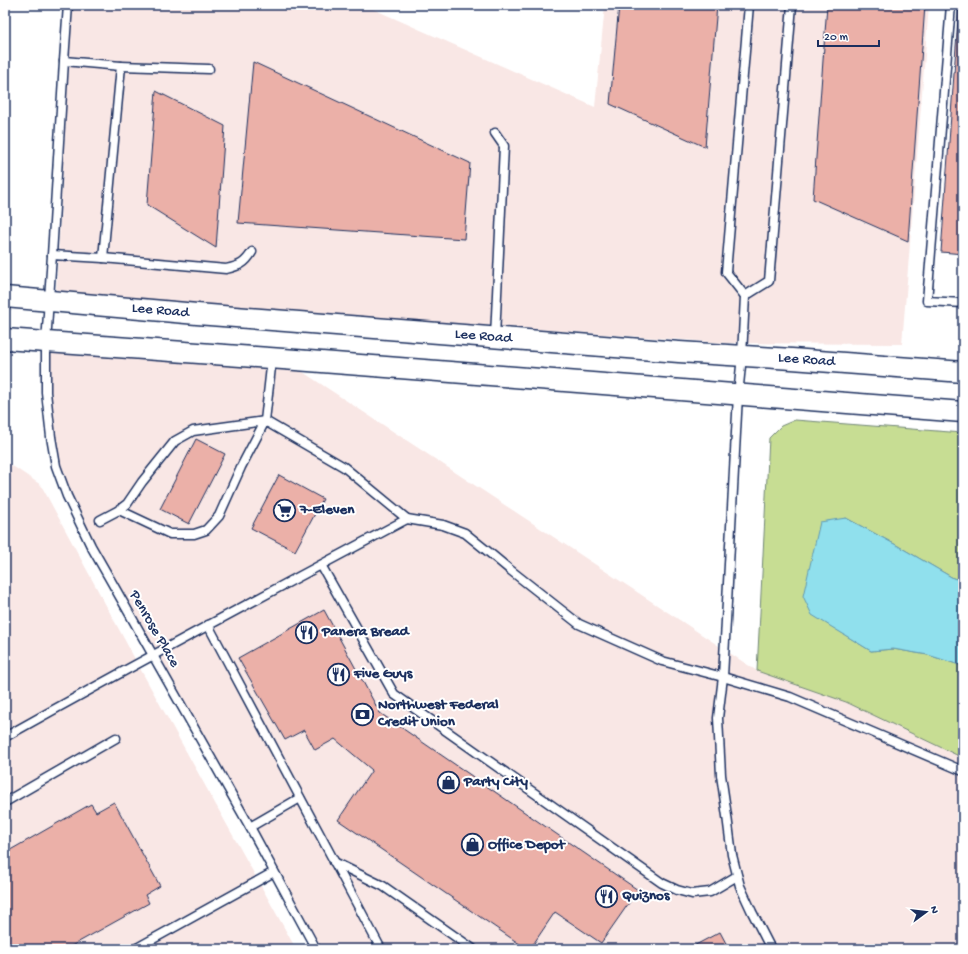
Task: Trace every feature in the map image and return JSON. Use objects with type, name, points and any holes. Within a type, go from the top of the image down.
[{"type":"street","name":"Lee Road","points":[[5,297],[197,314],[679,352],[963,372]]},
{"type":"street","points":[[5,339],[272,358],[963,412]]},
{"type":"lane","name":"Penrose Place","points":[[68,5],[46,343],[46,392],[56,466],[67,496],[91,546],[250,827],[316,949]]},
{"type":"lane","points":[[749,5],[726,272],[745,296],[742,356],[738,395],[723,677],[718,718],[721,776],[728,816],[732,855],[740,886],[770,949]]},
{"type":"lane","points":[[745,296],[769,281],[792,5]]},
{"type":"lane","points":[[951,5],[927,301],[963,303]]},
{"type":"lane","points":[[64,61],[121,66],[209,69]]},
{"type":"lane","points":[[103,258],[121,66]]},
{"type":"lane","points":[[495,133],[504,146],[495,337]]},
{"type":"lane","points":[[52,255],[226,269],[238,266],[248,260],[252,252]]},
{"type":"lane","points":[[119,510],[170,534],[194,534],[206,530],[219,516],[241,467],[265,421],[272,358]]},
{"type":"lane","points":[[100,520],[127,504],[142,482],[175,441],[194,432],[265,421],[344,467],[407,519],[443,525],[465,533],[509,570],[579,624],[662,661],[790,697],[963,771]]},
{"type":"lane","points":[[5,737],[88,690],[154,656],[208,625],[407,519]]},
{"type":"lane","points":[[321,565],[394,694],[662,883],[677,890],[692,894],[710,892],[737,876]]},
{"type":"lane","points":[[208,625],[380,949]]},
{"type":"lane","points":[[5,802],[116,738]]},
{"type":"lane","points":[[250,827],[300,798]]},
{"type":"lane","points":[[334,862],[384,886],[473,949]]},
{"type":"lane","points":[[135,949],[274,872]]},
{"type":"shaded area","points":[[72,5],[364,5],[595,107],[605,5],[929,5],[902,344],[726,343],[56,294]]},
{"type":"shaded area","points":[[46,343],[283,359],[757,671],[846,702],[963,758],[963,949],[316,949],[67,496],[51,437]]},
{"type":"shaded area","points":[[5,461],[41,485],[142,672],[296,949],[5,949]]},
{"type":"green space","points":[[795,420],[963,433],[963,581],[953,578],[846,518],[813,615],[871,651],[893,649],[928,655],[963,666],[963,758],[846,702],[757,671],[769,438],[781,426]]},
{"type":"water","points":[[846,518],[953,578],[963,581],[963,666],[928,655],[893,649],[871,651],[812,615],[803,596],[820,522]]},
{"type":"building","points":[[619,5],[717,5],[705,147],[610,104]]},
{"type":"building","points":[[827,5],[925,5],[908,241],[813,199]]},
{"type":"building","points":[[959,5],[963,5],[963,254],[941,252]]},
{"type":"building","points":[[253,62],[470,163],[464,239],[238,223]]},
{"type":"building","points":[[156,91],[225,126],[216,248],[147,205]]},
{"type":"building","points":[[196,439],[225,454],[189,524],[160,509]]},
{"type":"building","points":[[279,475],[323,499],[295,551],[251,528]]},
{"type":"building","points":[[324,610],[380,713],[638,890],[601,943],[555,912],[530,949],[527,949],[338,820],[372,770],[335,739],[315,750],[304,730],[285,740],[238,658]]},
{"type":"building","points":[[114,802],[160,886],[145,895],[149,903],[66,949],[5,949],[5,853],[91,804],[96,812]]},
{"type":"building","points":[[720,932],[729,949],[688,949]]},
{"type":"place","name":"7-Eleven","points":[[285,510]]},
{"type":"place","name":"Panera Bread","points":[[306,632]]},
{"type":"place","name":"Five Guys","points":[[339,674]]},
{"type":"place","name":"Northwest Federal Credit Union","points":[[362,714]]},
{"type":"place","name":"Party City","points":[[448,782]]},
{"type":"place","name":"Office Depot","points":[[473,845]]},
{"type":"place","name":"Quiznos","points":[[606,896]]}]
